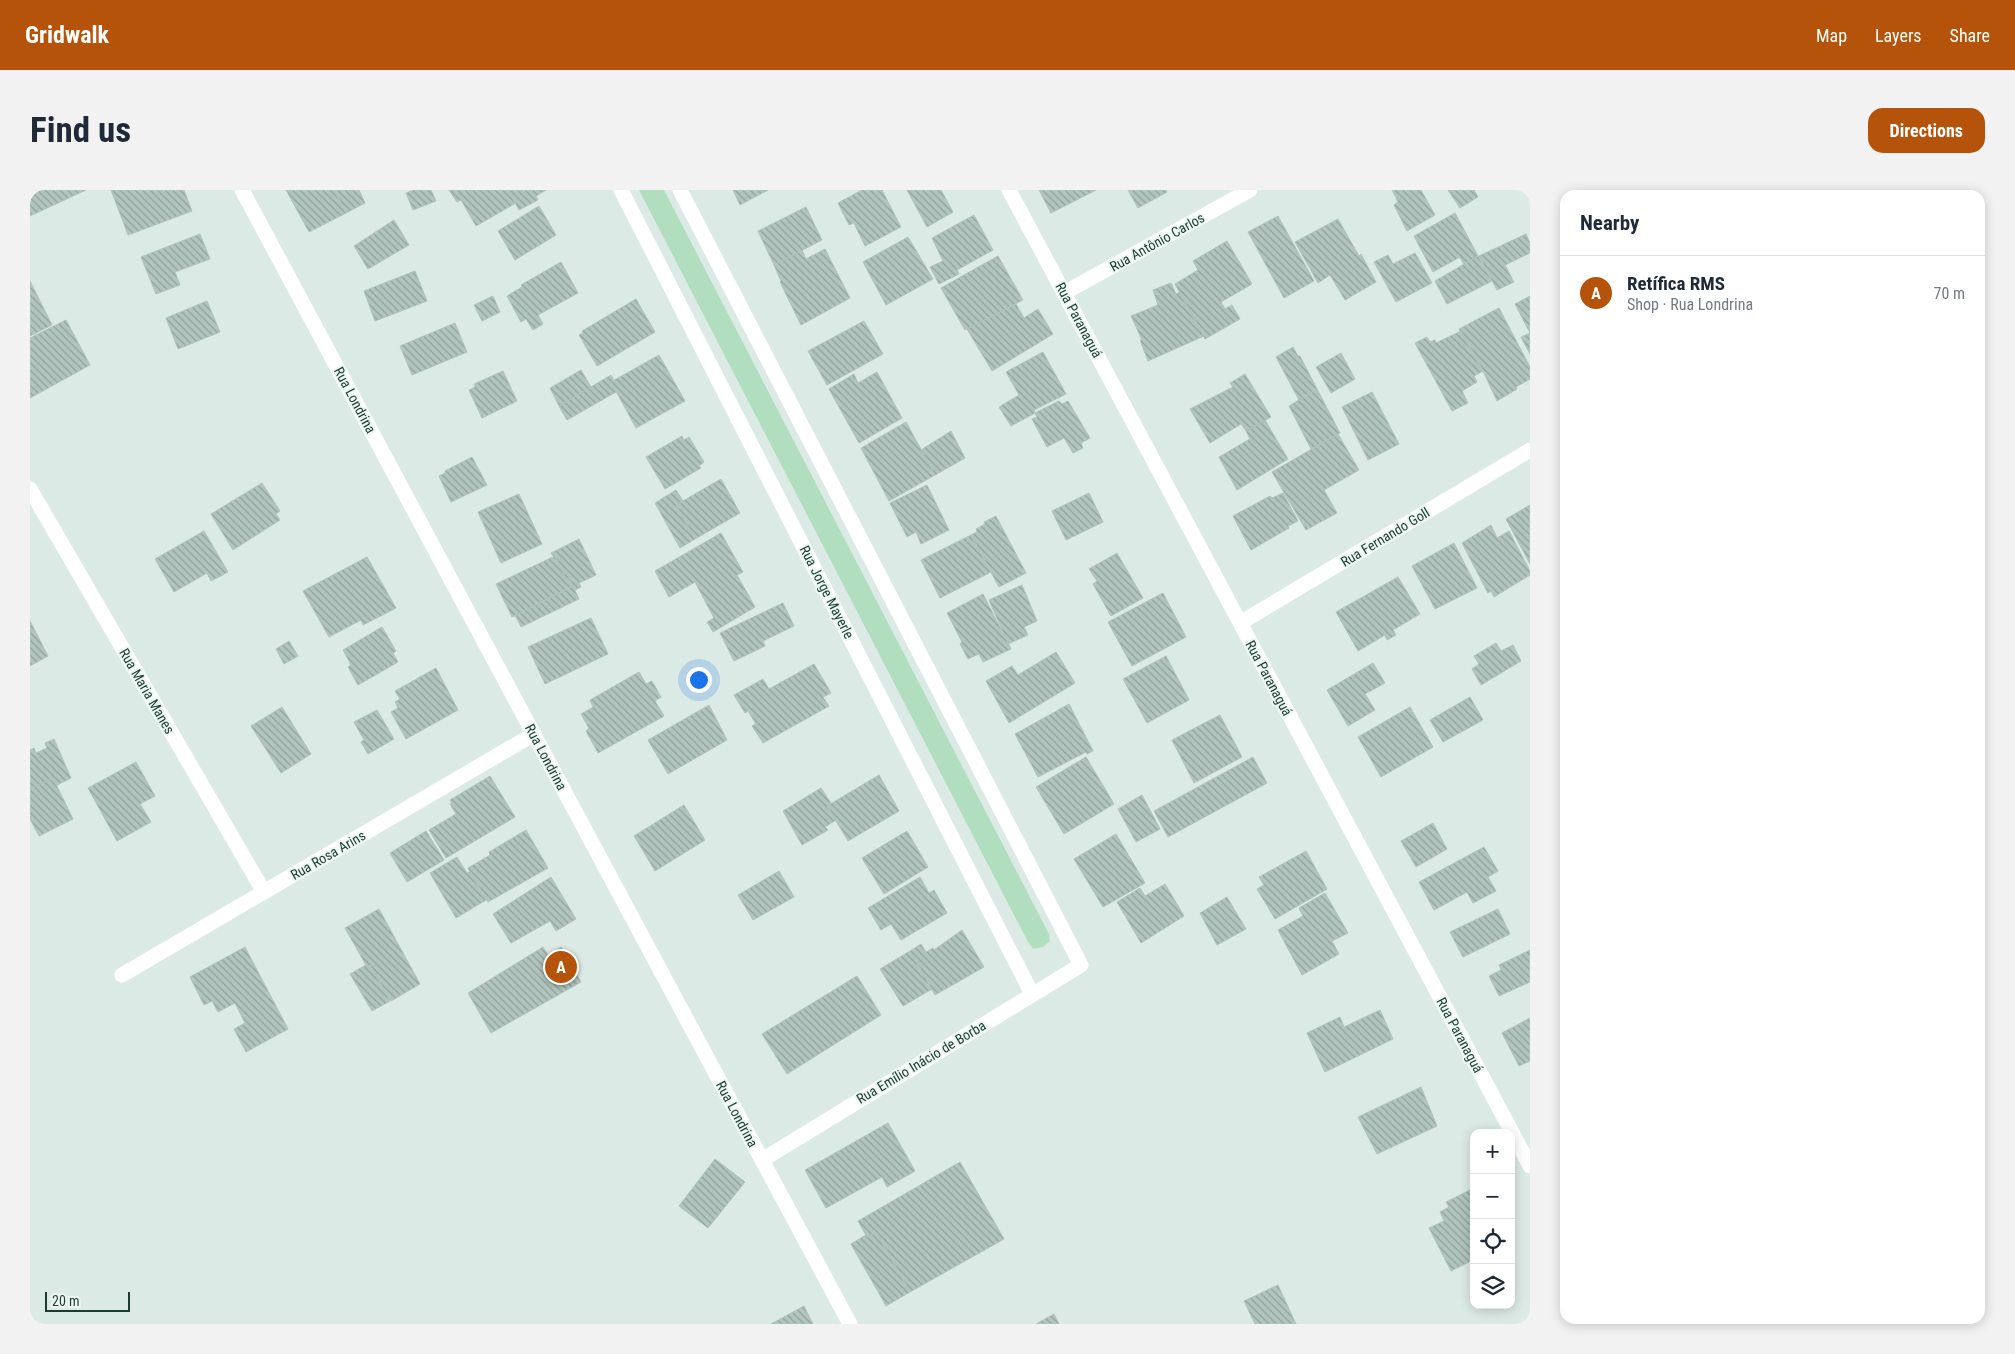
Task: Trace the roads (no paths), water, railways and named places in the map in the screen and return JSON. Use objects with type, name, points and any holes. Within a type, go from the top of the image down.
[{"type":"street","name":"Rua Londrina","points":[[242,190],[850,1324]]},
{"type":"street","name":"Rua Jorge Mayerle","points":[[621,190],[1032,994]]},
{"type":"street","name":"Rua Emílio Inácio de Borba","points":[[680,190],[1081,965],[762,1160]]},
{"type":"street","name":"Rua Paranaguá","points":[[1009,190],[1530,1166]]},
{"type":"street","name":"Rua Antônio Carlos","points":[[1064,293],[1250,190]]},
{"type":"street","name":"Rua Fernando Goll","points":[[1240,623],[1530,450]]},
{"type":"street","name":"Rua Maria Manes","points":[[30,489],[264,892]]},
{"type":"street","name":"Rua Rosa Arins","points":[[122,975],[534,734]]},
{"type":"place","name":"Retífica RMS","points":[[561,967]]}]
